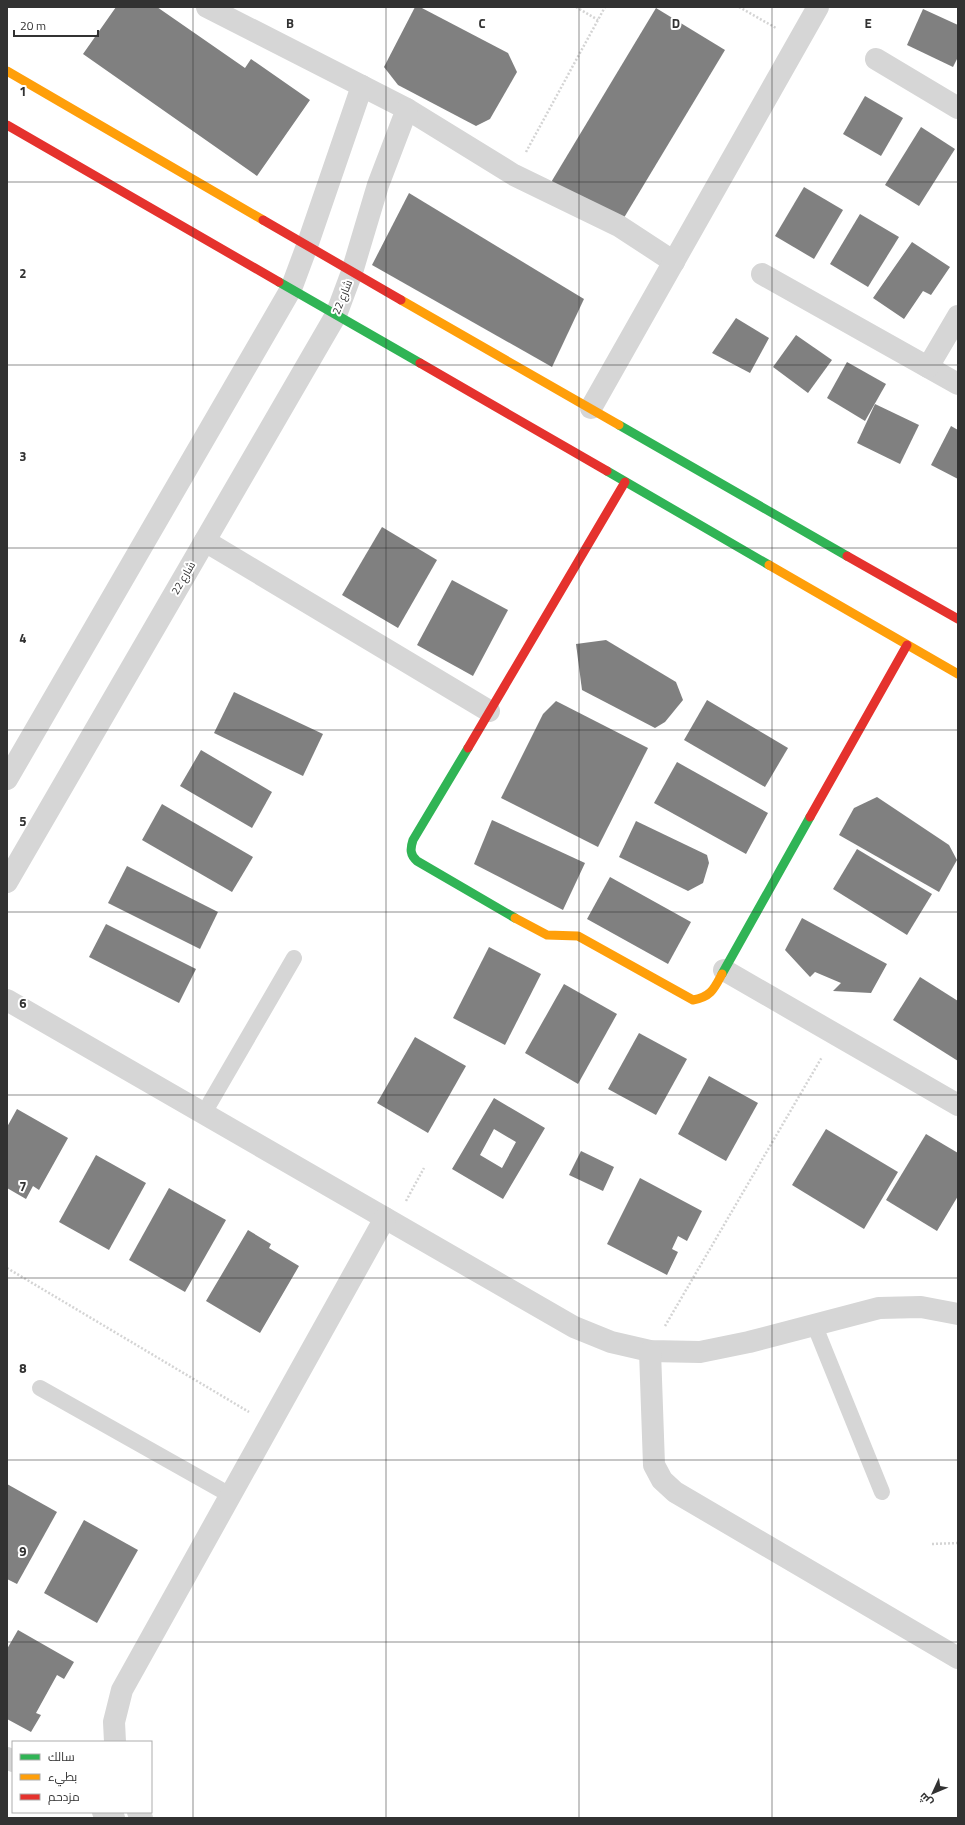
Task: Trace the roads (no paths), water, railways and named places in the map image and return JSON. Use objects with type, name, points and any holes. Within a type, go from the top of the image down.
[{"type":"street","points":[[207,7],[407,108],[514,175],[619,226],[674,262]]},
{"type":"street","points":[[591,408],[818,7]]},
{"type":"street","points":[[876,59],[958,108]]},
{"type":"street","points":[[7,71],[352,272],[958,619]]},
{"type":"street","points":[[9,769],[291,288],[362,86]]},
{"type":"street","name":"شارع 22","points":[[7,882],[336,315],[352,272],[378,184],[407,108]]},
{"type":"street","points":[[7,125],[958,674]]},
{"type":"street","points":[[762,274],[958,384]]},
{"type":"street","points":[[928,367],[958,316]]},
{"type":"street","points":[[625,482],[413,840],[410,851],[412,857],[543,934],[548,936],[566,934],[578,936],[692,1000],[699,1000],[709,994],[724,970],[907,645]]},
{"type":"street","points":[[205,541],[489,711]]},
{"type":"street","points":[[724,970],[958,1105]]},
{"type":"street","points":[[7,1000],[574,1327],[611,1342],[650,1351],[700,1352],[878,1308],[921,1307],[958,1314]]},
{"type":"street","points":[[114,1741],[114,1722],[122,1690],[270,1425],[390,1221]]},
{"type":"street","points":[[650,1351],[654,1465],[662,1480],[675,1492],[958,1658]]},
{"type":"street","points":[[105,1813],[114,1818]]},
{"type":"lane","points":[[204,1113],[294,958]]},
{"type":"lane","points":[[814,1324],[882,1492]]},
{"type":"lane","points":[[40,1388],[230,1495]]}]
